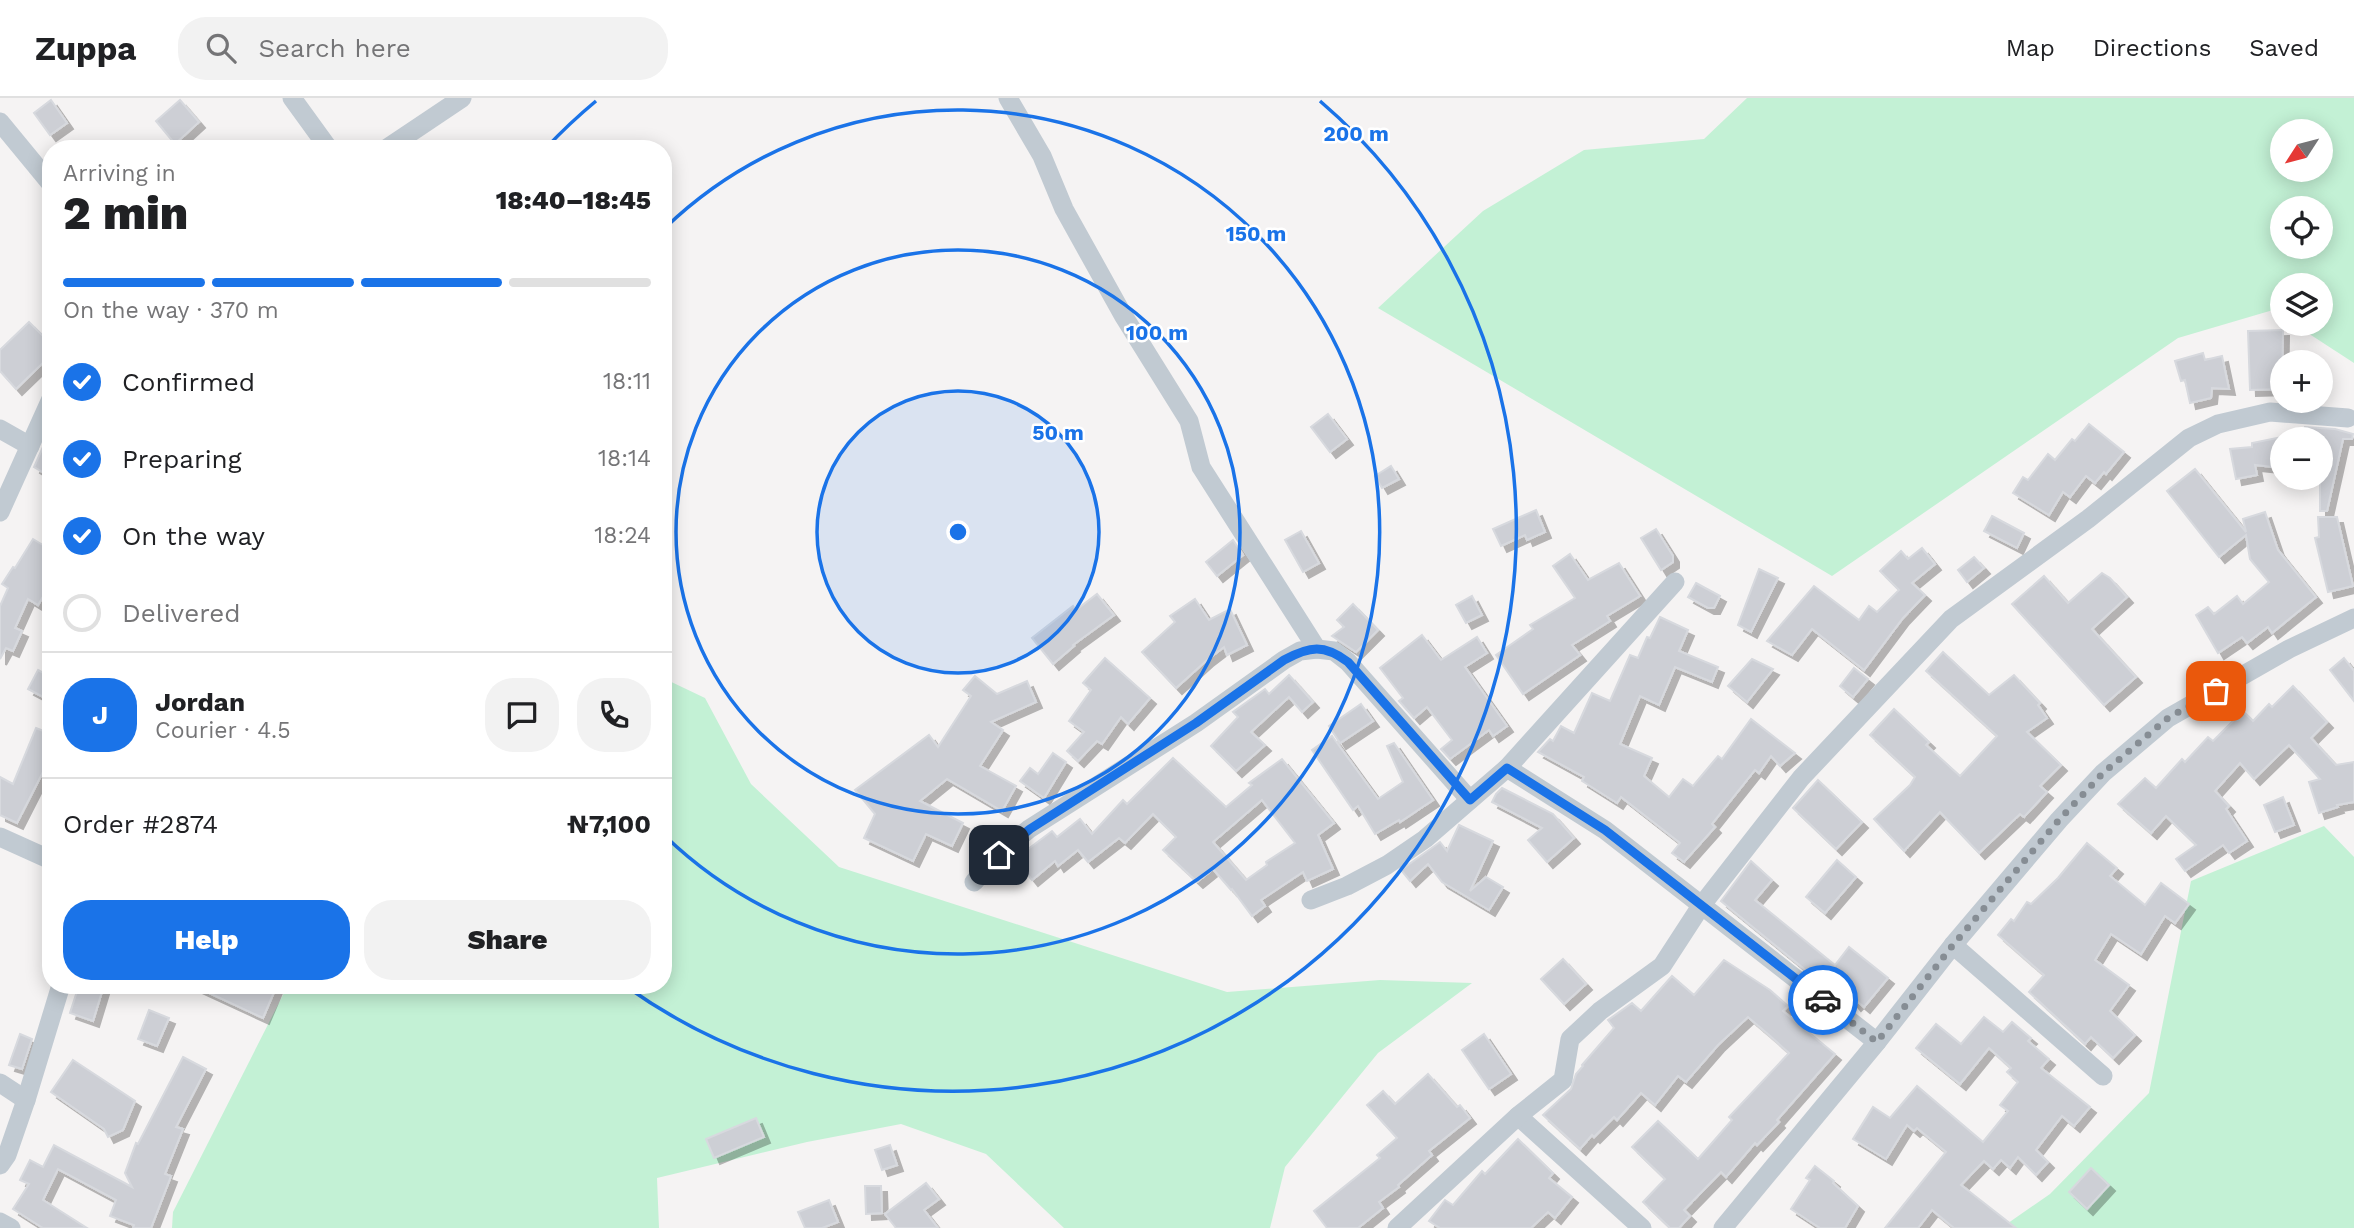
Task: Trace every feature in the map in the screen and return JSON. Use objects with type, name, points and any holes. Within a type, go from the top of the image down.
[{"type":"street","points":[[292,98],[322,140]]},
{"type":"street","points":[[399,140],[462,98]]},
{"type":"street","points":[[1008,98],[1042,156],[1064,209],[1123,315],[1189,421],[1202,467],[1317,649]]},
{"type":"street","points":[[0,122],[42,173]]},
{"type":"street","points":[[1397,1228],[1518,1116],[1563,1080],[1570,1039],[1600,1011],[1662,966],[1701,906],[1801,778],[1951,618],[2088,519],[2189,438],[2218,424],[2270,412],[2348,418]]},
{"type":"street","points":[[0,512],[42,419]]},
{"type":"street","points":[[0,429],[30,446]]},
{"type":"street","points":[[1311,900],[1347,886],[1425,839],[1507,768],[1675,582]]},
{"type":"street","points":[[1723,1228],[1877,1042],[1953,945],[2059,820],[2103,773],[2168,718],[2290,649],[2354,618]]},
{"type":"street","points":[[974,882],[999,855],[1030,829],[1196,723],[1300,651],[1334,651],[1348,662],[1470,800]]},
{"type":"street","points":[[1507,768],[1605,830],[1877,1042]]},
{"type":"street","points":[[0,837],[42,856]]},
{"type":"street","points":[[1953,945],[2103,1076]]},
{"type":"street","points":[[0,1166],[7,1154],[26,1100],[58,994]]},
{"type":"street","points":[[0,1083],[26,1100]]},
{"type":"street","points":[[1518,1116],[1642,1228]]},
{"type":"street","points":[[0,1222],[11,1228]]},
{"type":"green space","points":[[1747,98],[2354,98],[2354,363],[2312,336],[2333,336],[2333,273],[2270,273],[2270,311],[2178,338],[1832,576],[1378,308],[1483,211],[1584,150],[1704,139]]},
{"type":"green space","points":[[672,682],[705,698],[751,784],[839,867],[1227,992],[1380,980],[1472,983],[1378,1053],[1285,1167],[1270,1228],[1064,1228],[986,1154],[901,1124],[807,1142],[657,1178],[659,1228],[172,1228],[173,1212],[283,994],[672,994]]},
{"type":"green space","points":[[2324,826],[2354,857],[2354,1228],[2001,1228],[2050,1194],[2149,1093],[2191,881]]},
{"type":"building","points":[[51,100],[67,123],[50,135],[34,113]]},
{"type":"building","points":[[180,100],[199,122],[179,140],[172,140],[156,121]]},
{"type":"building","points":[[29,322],[42,335],[42,364],[16,389],[0,371],[0,350]]},
{"type":"building","points":[[2270,330],[2270,336],[2283,336],[2283,350],[2270,350],[2270,389],[2250,390],[2248,331]]},
{"type":"building","points":[[2203,353],[2205,360],[2222,356],[2229,389],[2212,388],[2211,398],[2190,403],[2185,380],[2181,381],[2175,361]]},
{"type":"building","points":[[1328,414],[1347,439],[1330,452],[1311,427]]},
{"type":"building","points":[[2089,424],[2124,452],[2106,474],[2104,472],[2095,483],[2086,476],[2070,497],[2063,492],[2049,515],[2013,493],[2023,477],[2028,480],[2048,454],[2055,460]]},
{"type":"building","points":[[2333,429],[2353,434],[2352,439],[2343,439],[2333,484]]},
{"type":"building","points":[[2270,439],[2270,467],[2255,465],[2257,475],[2236,479],[2230,449],[2252,447],[2252,443]]},
{"type":"building","points":[[42,449],[42,472],[34,467]]},
{"type":"building","points":[[1391,466],[1399,479],[1382,488],[1375,476]]},
{"type":"building","points":[[2195,469],[2246,532],[2243,519],[2265,512],[2278,550],[2316,597],[2272,633],[2268,627],[2247,643],[2242,637],[2218,653],[2196,615],[2208,607],[2214,614],[2237,596],[2243,604],[2269,582],[2250,559],[2246,535],[2219,557],[2167,491]]},
{"type":"building","points":[[2320,490],[2332,490],[2327,511],[2320,511]]},
{"type":"building","points":[[1536,510],[1545,532],[1527,540],[1525,535],[1501,546],[1493,529]]},
{"type":"building","points":[[1992,516],[2024,533],[2017,548],[1984,531]]},
{"type":"building","points":[[2318,517],[2337,517],[2353,586],[2328,592],[2315,538],[2319,537]]},
{"type":"building","points":[[1656,529],[1673,556],[1673,562],[1661,570],[1641,538]]},
{"type":"building","points":[[1301,531],[1319,563],[1303,572],[1285,540]]},
{"type":"building","points":[[33,539],[42,544],[42,598],[38,605],[28,599],[15,628],[22,631],[13,651],[6,648],[0,659],[0,606],[8,588],[2,584],[13,567],[15,568]]},
{"type":"building","points":[[1233,540],[1243,555],[1217,576],[1206,562]]},
{"type":"building","points":[[1922,548],[1935,564],[1912,583],[1925,595],[1903,618],[1864,670],[1812,629],[1792,655],[1767,641],[1814,586],[1859,620],[1869,606],[1877,612],[1899,590],[1880,571],[1901,551],[1908,559]]},
{"type":"building","points":[[1570,554],[1588,580],[1619,563],[1640,596],[1607,616],[1610,621],[1572,645],[1580,655],[1523,694],[1496,655],[1533,629],[1530,625],[1575,598],[1553,566]]},
{"type":"building","points":[[1974,557],[1984,568],[1967,582],[1958,570]]},
{"type":"building","points":[[1759,569],[1778,578],[1751,632],[1738,625]]},
{"type":"building","points":[[2102,573],[2127,597],[2092,629],[2136,677],[2104,705],[2012,604],[2044,576],[2068,603]]},
{"type":"building","points":[[1696,583],[1720,596],[1714,608],[1708,608],[1688,597]]},
{"type":"building","points":[[1097,594],[1114,615],[1073,645],[1053,664],[1032,638],[1073,606],[1076,610]]},
{"type":"building","points":[[1472,596],[1482,615],[1466,623],[1456,605]]},
{"type":"building","points":[[1195,599],[1209,620],[1230,609],[1247,645],[1227,655],[1224,647],[1176,688],[1142,652],[1175,622],[1170,616]]},
{"type":"building","points":[[1353,604],[1378,630],[1356,652],[1332,636],[1344,627],[1337,620]]},
{"type":"building","points":[[1660,617],[1688,630],[1679,651],[1718,667],[1712,682],[1675,667],[1659,705],[1640,696],[1620,744],[1652,758],[1644,776],[1669,797],[1683,779],[1693,786],[1718,756],[1722,759],[1751,719],[1795,753],[1780,766],[1771,756],[1759,773],[1755,770],[1712,824],[1715,827],[1684,862],[1672,853],[1680,843],[1621,797],[1617,803],[1582,781],[1584,777],[1538,752],[1550,739],[1553,741],[1561,726],[1574,733],[1592,693],[1610,701],[1630,655],[1638,658]]},
{"type":"building","points":[[1422,635],[1441,660],[1477,637],[1487,653],[1465,667],[1507,726],[1493,736],[1489,730],[1450,759],[1441,749],[1452,740],[1427,707],[1414,718],[1399,701],[1403,698],[1380,668]]},
{"type":"building","points":[[1943,652],[1989,695],[2014,675],[2040,703],[2038,705],[2047,718],[2027,732],[2061,765],[2040,786],[2047,792],[2024,817],[2020,814],[1979,853],[1940,812],[1904,851],[1874,819],[1915,777],[1870,735],[1894,709],[1929,742],[1926,745],[1960,776],[1997,736],[1926,671]]},
{"type":"building","points":[[1105,658],[1150,698],[1128,724],[1121,717],[1102,744],[1097,741],[1078,761],[1067,751],[1084,732],[1069,721],[1091,690],[1083,683]]},
{"type":"building","points":[[2344,658],[2354,671],[2354,701],[2330,670]]},
{"type":"building","points":[[1752,659],[1773,669],[1747,702],[1728,686]]},
{"type":"building","points":[[1854,668],[1868,679],[1853,697],[1840,686]]},
{"type":"building","points":[[38,670],[42,672],[42,696],[28,689]]},
{"type":"building","points":[[1289,675],[1313,702],[1302,712],[1289,697],[1251,732],[1265,745],[1236,771],[1211,746],[1238,717],[1233,712],[1265,689],[1269,694]]},
{"type":"building","points":[[975,676],[997,694],[1027,681],[1036,702],[991,722],[1003,730],[980,766],[1016,786],[1002,811],[947,779],[920,801],[963,823],[952,846],[926,834],[913,861],[864,838],[875,814],[855,790],[929,735],[938,747],[971,696],[963,690]]},
{"type":"building","points":[[2293,686],[2327,722],[2311,738],[2336,765],[2354,762],[2354,802],[2337,805],[2338,807],[2319,813],[2309,782],[2320,779],[2289,745],[2254,779],[2240,763],[2215,791],[2229,806],[2226,809],[2247,841],[2229,853],[2223,845],[2185,871],[2176,859],[2196,845],[2166,816],[2151,833],[2118,804],[2145,778],[2156,788],[2182,759],[2185,762],[2208,737],[2213,741],[2243,711],[2253,721],[2269,704],[2272,707]]},
{"type":"building","points":[[1361,704],[1373,721],[1340,743],[1329,726]]},
{"type":"building","points":[[36,728],[42,730],[42,774],[17,823],[0,815],[0,777],[13,784]]},
{"type":"building","points":[[1332,736],[1378,799],[1403,782],[1387,746],[1394,743],[1433,800],[1400,822],[1399,820],[1375,834],[1358,806],[1353,810],[1312,750]]},
{"type":"building","points":[[1053,753],[1066,762],[1044,798],[1020,781],[1030,768],[1038,774]]},
{"type":"building","points":[[1173,758],[1226,807],[1252,785],[1249,783],[1282,759],[1334,823],[1318,835],[1333,869],[1307,881],[1303,872],[1261,900],[1265,906],[1252,916],[1213,869],[1197,882],[1163,850],[1176,837],[1153,814],[1125,843],[1119,838],[1088,862],[1078,850],[1058,866],[1055,861],[1032,880],[1015,859],[1052,831],[1057,837],[1080,819],[1092,834],[1123,800],[1127,804]],"holes":[[[1262,800],[1295,843],[1266,862],[1267,865],[1246,880],[1213,842]]]},
{"type":"building","points":[[1818,780],[1862,822],[1836,849],[1793,808]]},
{"type":"building","points":[[1502,788],[1553,814],[1574,838],[1547,862],[1528,840],[1542,828],[1492,802]]},
{"type":"building","points":[[2283,797],[2294,825],[2275,832],[2264,805]]},
{"type":"building","points":[[1459,825],[1493,841],[1470,891],[1486,877],[1503,887],[1489,910],[1442,882],[1428,864],[1410,881],[1401,870],[1440,842],[1447,851]]},
{"type":"building","points":[[2087,843],[2117,868],[2110,876],[2145,905],[2161,883],[2189,904],[2175,923],[2165,916],[2141,954],[2111,934],[2095,960],[2129,985],[2110,1011],[2135,1035],[2113,1058],[2091,1037],[2085,1044],[2029,992],[2044,975],[1998,935],[2011,919],[2014,921],[2027,902],[2031,904],[2058,878]]},
{"type":"building","points":[[1837,860],[1856,877],[1825,913],[1806,897]]},
{"type":"building","points":[[1751,861],[1772,880],[1755,900],[1835,965],[1849,947],[1888,978],[1864,1007],[1858,1002],[1855,1005],[1842,989],[1836,995],[1721,901]]},
{"type":"building","points":[[1563,959],[1586,984],[1564,1004],[1541,979]]},
{"type":"building","points":[[1724,960],[1770,990],[1788,1006],[1783,1011],[1835,1054],[1757,1145],[1755,1143],[1726,1177],[1721,1172],[1684,1210],[1690,1216],[1679,1228],[1670,1228],[1643,1202],[1665,1179],[1632,1147],[1658,1121],[1698,1159],[1732,1120],[1729,1117],[1789,1053],[1769,1035],[1748,1017],[1718,1045],[1686,1082],[1678,1076],[1655,1105],[1641,1093],[1617,1120],[1614,1117],[1580,1149],[1543,1115],[1571,1089],[1582,1065],[1614,1028],[1608,1020],[1632,1003],[1641,1011],[1672,976],[1694,995]]},
{"type":"building","points":[[76,994],[101,994],[93,1021],[70,1013]]},
{"type":"building","points":[[211,994],[273,994],[263,1018]]},
{"type":"building","points":[[149,1010],[169,1018],[157,1046],[138,1039]]},
{"type":"building","points":[[1984,1017],[2003,1032],[2012,1022],[2031,1038],[2028,1041],[2049,1059],[2041,1068],[2090,1107],[2074,1126],[2062,1116],[2036,1150],[2048,1162],[2036,1175],[2018,1157],[2010,1168],[2001,1160],[1993,1169],[1984,1161],[1961,1185],[2016,1228],[1954,1228],[1932,1210],[1918,1228],[1885,1228],[1946,1152],[1917,1128],[1914,1131],[1907,1125],[1886,1159],[1853,1139],[1873,1107],[1890,1118],[1917,1086],[1983,1142],[2008,1111],[2000,1105],[2018,1082],[2007,1072],[2011,1068],[1989,1048],[1960,1084],[1916,1048],[1936,1024],[1961,1044]]},
{"type":"building","points":[[20,1034],[32,1039],[22,1069],[9,1065]]},
{"type":"building","points":[[1484,1034],[1511,1074],[1489,1089],[1462,1050]]},
{"type":"building","points":[[183,1057],[206,1069],[176,1127],[183,1129],[165,1174],[171,1176],[151,1228],[133,1228],[134,1225],[110,1216],[116,1200],[58,1169],[43,1200],[87,1228],[43,1228],[13,1209],[29,1184],[20,1180],[30,1160],[43,1167],[54,1145],[132,1187],[125,1173],[136,1143],[138,1144]]},
{"type":"building","points":[[73,1060],[135,1101],[123,1130],[108,1137],[104,1129],[51,1092]]},
{"type":"building","points":[[1428,1074],[1470,1118],[1429,1151],[1432,1155],[1379,1202],[1383,1208],[1358,1228],[1327,1228],[1314,1211],[1380,1158],[1377,1155],[1397,1138],[1367,1105],[1383,1091],[1395,1104]]},
{"type":"building","points":[[756,1118],[764,1137],[714,1158],[706,1139]]},
{"type":"building","points":[[1518,1139],[1553,1173],[1549,1178],[1572,1197],[1555,1218],[1548,1212],[1531,1228],[1440,1228],[1429,1221],[1445,1200],[1453,1205],[1482,1171],[1485,1174]]},
{"type":"building","points":[[890,1145],[897,1165],[882,1170],[875,1150]]},
{"type":"building","points":[[1815,1166],[1858,1206],[1845,1228],[1820,1228],[1791,1209],[1810,1180],[1806,1178]]},
{"type":"building","points":[[2091,1168],[2109,1185],[2087,1209],[2069,1192]]},
{"type":"building","points":[[926,1183],[939,1199],[924,1210],[938,1228],[896,1228],[885,1214]]},
{"type":"building","points":[[865,1186],[881,1186],[882,1213],[866,1214]]},
{"type":"building","points":[[829,1200],[838,1222],[822,1228],[805,1228],[798,1212]]},
{"type":"way so far","points":[[1823,1000],[1877,1042],[1953,945],[2059,820],[2103,773],[2168,718],[2216,691]]},
{"type":"route","points":[[999,855],[1030,829],[1196,723],[1284,660],[1300,651],[1334,651],[1348,662],[1470,800],[1507,768],[1605,830],[1823,1000]]}]
